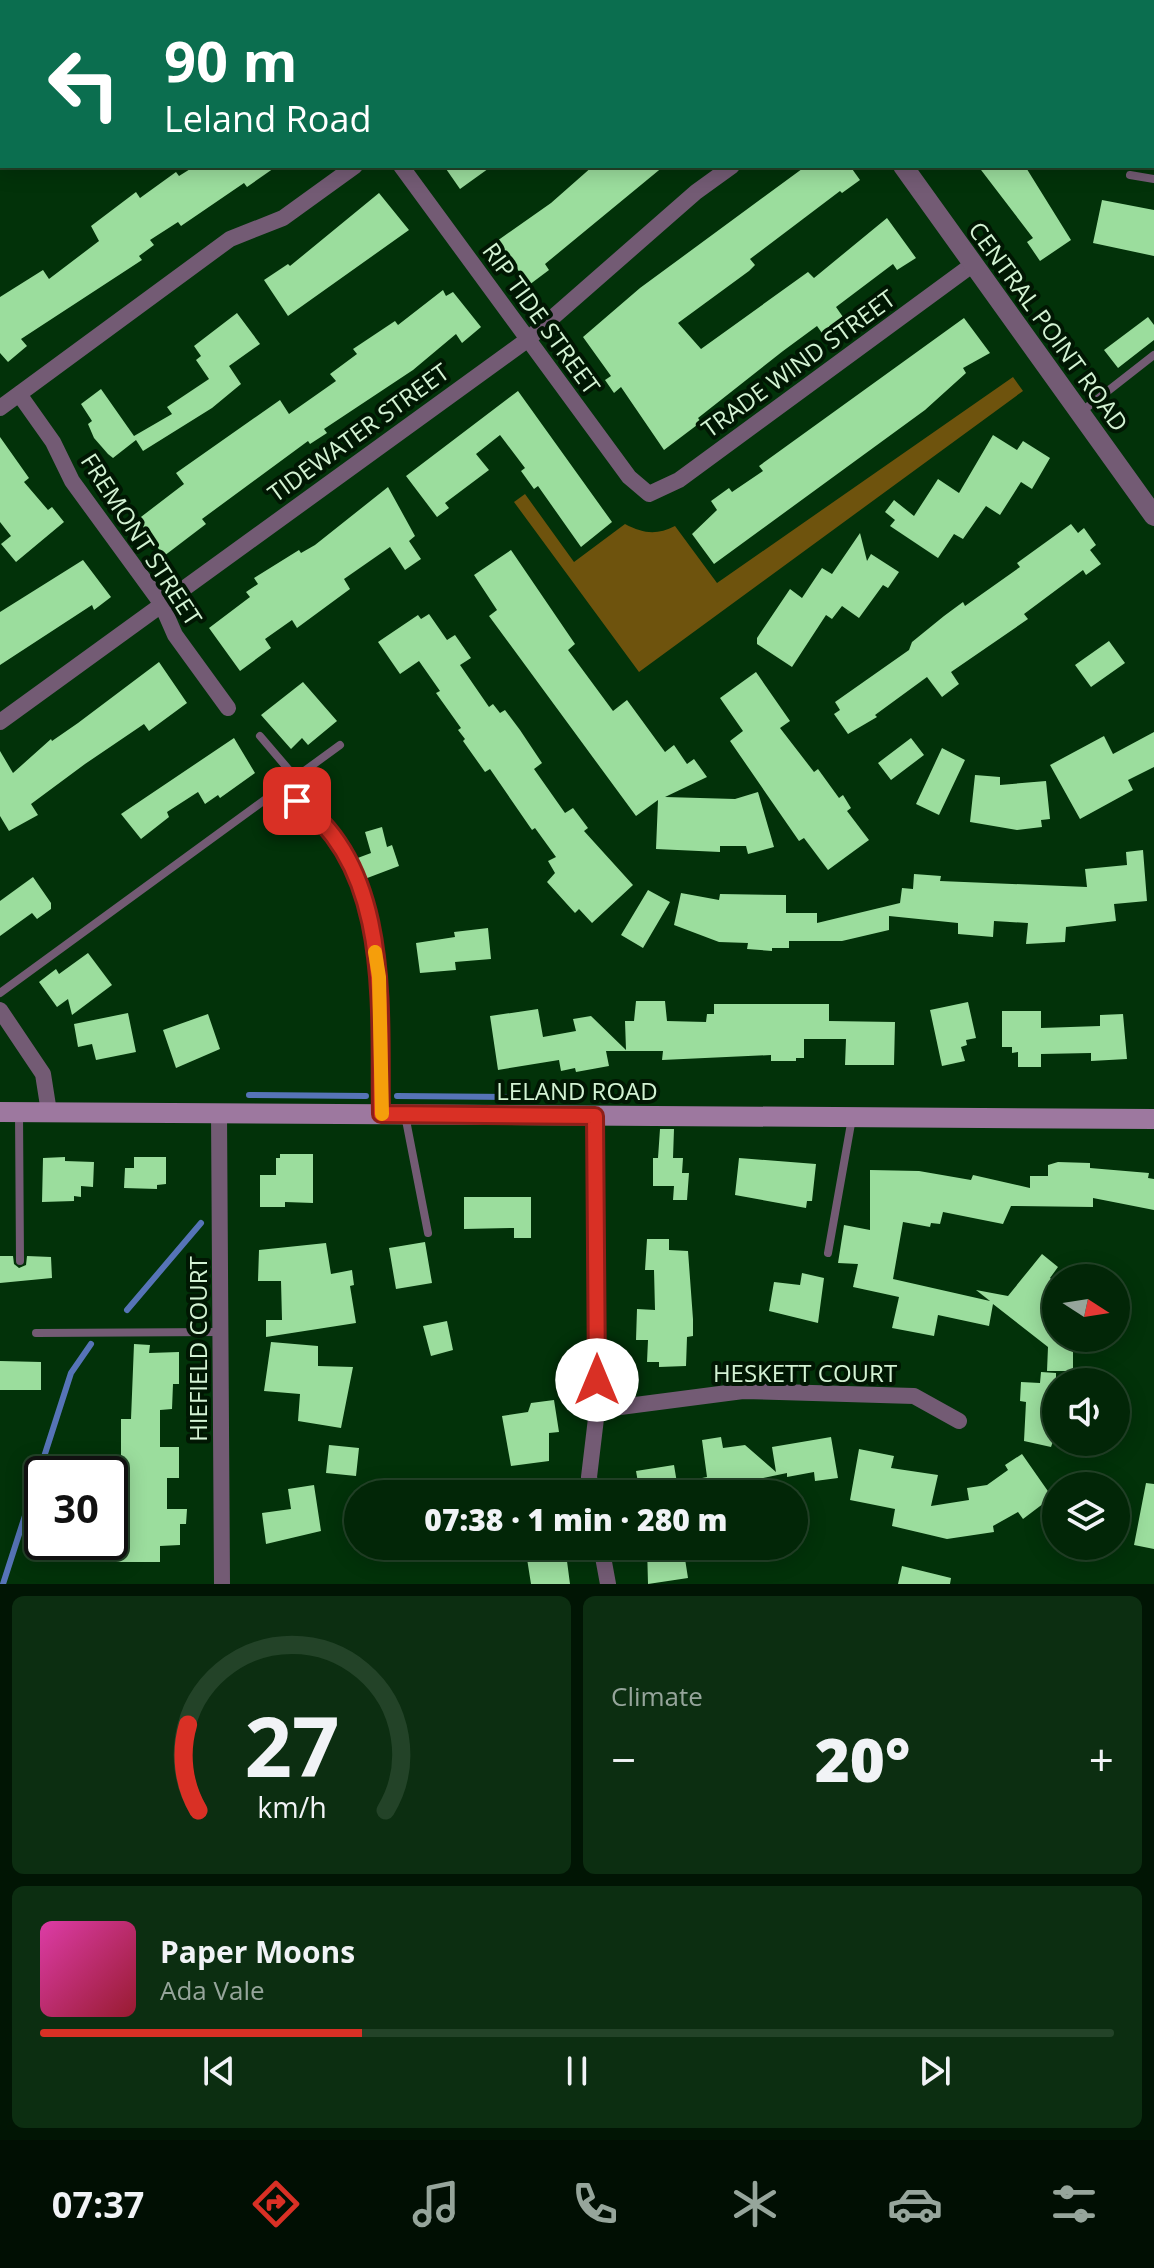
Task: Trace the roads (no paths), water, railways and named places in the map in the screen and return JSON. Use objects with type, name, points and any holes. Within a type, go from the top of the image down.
[{"type":"main road","name":"LELAND ROAD","points":[[10,1112],[1154,1119]]},
{"type":"street","points":[[0,408],[230,239],[283,218],[352,168]]},
{"type":"street","name":"RIP TIDE STREET","points":[[402,168],[629,477],[649,494]]},
{"type":"street","name":"TIDEWATER STREET","points":[[0,722],[527,340],[696,192],[729,168]]},
{"type":"street","name":"CENTRAL POINT ROAD","points":[[904,168],[1154,516]]},
{"type":"street","name":"TRADE WIND STREET","points":[[649,494],[679,480],[972,265]]},
{"type":"street","name":"FREMONT STREET","points":[[19,394],[53,442],[72,481],[161,603],[175,635],[228,708]]},
{"type":"street","points":[[0,1010],[43,1074],[49,1112]]},
{"type":"street","name":"HIEFIELD COURT","points":[[219,1113],[222,1584]]},
{"type":"street","points":[[590,1480],[597,1410],[595,1116]]},
{"type":"street","name":"HESKETT COURT","points":[[597,1410],[743,1391],[914,1396],[959,1421]]},
{"type":"street","points":[[604,1560],[608,1584]]},
{"type":"lane","points":[[1130,175],[1154,179]]},
{"type":"lane","points":[[1081,412],[1154,355]]},
{"type":"lane","points":[[260,736],[295,777]]},
{"type":"lane","points":[[0,993],[340,745]]},
{"type":"lane","points":[[279,788],[315,813],[336,836],[369,913],[379,977],[381,1114]]},
{"type":"lane","points":[[10,1112],[20,1261]]},
{"type":"lane","points":[[405,1115],[428,1233]]},
{"type":"lane","points":[[828,1253],[852,1117]]},
{"type":"lane","points":[[36,1333],[222,1332]]},
{"type":"waterway","points":[[249,1095],[366,1096]]},
{"type":"waterway","points":[[397,1096],[518,1097]]},
{"type":"waterway","points":[[127,1310],[201,1223]]},
{"type":"waterway","points":[[3,1584],[71,1373],[91,1344]]}]
